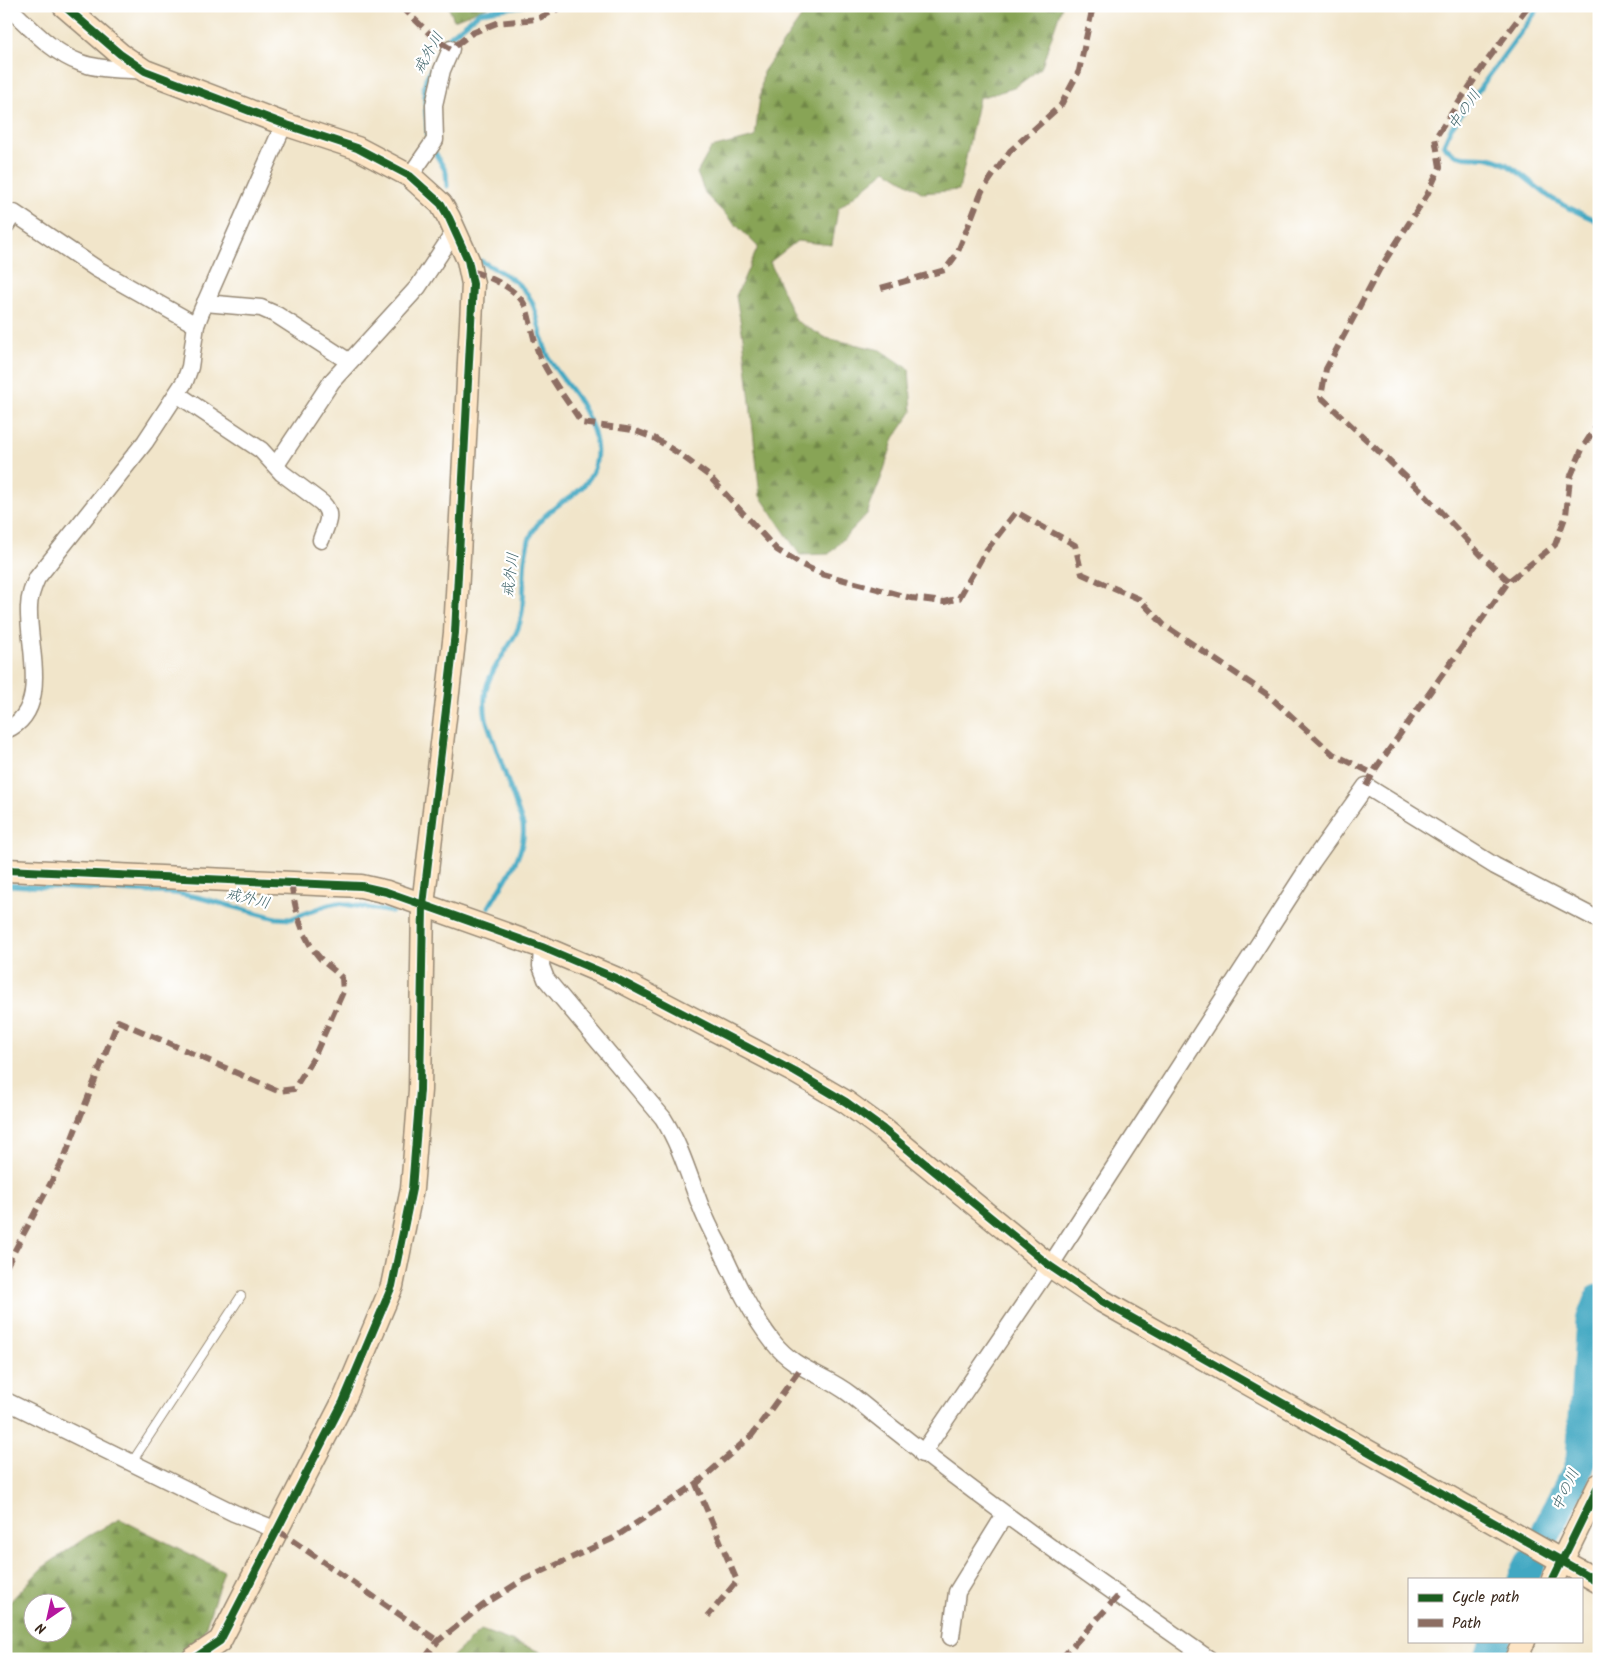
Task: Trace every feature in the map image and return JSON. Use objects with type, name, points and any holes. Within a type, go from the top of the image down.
[{"type":"street","points":[[7,6],[57,51],[81,63],[103,68],[145,71]]},
{"type":"street","points":[[64,6],[120,54],[145,71],[284,124],[357,148],[395,166],[410,176],[441,204],[468,260],[473,284],[455,633],[423,905],[420,1090],[412,1189],[392,1286],[343,1402],[220,1640],[193,1659]]},
{"type":"street","points":[[410,176],[431,146],[434,105],[442,70],[451,49]]},
{"type":"street","points":[[6,730],[23,718],[32,703],[34,688],[29,607],[31,590],[37,578],[145,442],[177,394],[190,367],[196,325],[284,124]]},
{"type":"street","points":[[6,225],[14,213],[97,269],[196,325]]},
{"type":"street","points":[[276,466],[319,399],[348,361],[418,287],[455,231]]},
{"type":"street","points":[[205,303],[244,305],[269,311],[348,361]]},
{"type":"street","points":[[177,394],[261,450],[276,466],[328,508],[330,516],[321,540]]},
{"type":"street","points":[[922,1454],[1050,1266],[1306,870],[1366,786],[1495,866],[1599,920]]},
{"type":"street","points":[[6,870],[361,886],[387,892],[542,947],[615,978],[795,1072],[846,1102],[883,1129],[1050,1266],[1139,1324],[1557,1569],[1599,1582]]},
{"type":"street","points":[[542,947],[541,966],[546,979],[663,1118],[676,1138],[699,1204],[738,1286],[749,1307],[773,1342],[788,1359],[801,1368],[817,1373],[848,1393],[922,1454],[1004,1516],[1209,1659]]},
{"type":"street","points":[[6,1401],[234,1513],[277,1530]]},
{"type":"street","points":[[1557,1569],[1599,1485]]},
{"type":"street","points":[[951,1637],[957,1592],[1004,1516]]},
{"type":"street","points":[[1516,1659],[1524,1642]]},
{"type":"lane","points":[[132,1462],[241,1296]]},
{"type":"green space","points":[[448,6],[489,6],[454,20]]},
{"type":"green space","points":[[809,6],[1062,6],[1041,68],[1014,88],[979,98],[959,190],[923,193],[886,170],[838,209],[832,245],[797,241],[770,262],[796,321],[826,338],[881,350],[909,369],[912,412],[894,438],[867,514],[829,554],[800,555],[760,496],[743,337],[736,296],[758,247],[706,195],[697,173],[711,148],[755,137],[763,72]]},
{"type":"green space","points":[[120,1519],[224,1571],[195,1659],[6,1659],[6,1606],[42,1568],[88,1536]]},
{"type":"green space","points":[[481,1630],[561,1659],[450,1659]]},
{"type":"waterway","name":"戒外川","points":[[428,140],[424,87],[426,78],[447,39],[480,12],[522,6]]},
{"type":"waterway","name":"中の川","points":[[1540,6],[1451,128],[1444,144],[1453,154],[1493,159],[1509,166],[1551,198],[1599,222]]},
{"type":"waterway","name":"戒外川","points":[[432,147],[446,172],[447,186]]},
{"type":"waterway","name":"戒外川","points":[[481,261],[505,274],[519,285],[530,299],[549,358],[579,401],[589,421],[594,433],[597,457],[595,468],[581,488],[546,515],[532,533],[526,551],[520,623],[492,673],[485,693],[486,719],[523,825],[523,836],[518,857],[489,907]]},
{"type":"waterway","name":"戒外川","points":[[6,885],[174,893],[197,897],[276,918],[290,919],[338,903],[392,912]]},
{"type":"waterway","name":"中の川","points":[[1547,1531],[1576,1475],[1581,1459],[1591,1321],[1599,1300]]},
{"type":"waterway","name":"中の川","points":[[1523,1578],[1530,1564]]},
{"type":"waterway","name":"中の川","points":[[1489,1659],[1496,1642]]},
{"type":"marked path","points":[[401,6],[435,39],[451,49],[472,33],[497,23],[537,19],[564,6]]},
{"type":"marked path","points":[[881,288],[945,270],[957,254],[982,191],[1010,151],[1061,105],[1079,71],[1093,6]]},
{"type":"marked path","points":[[1509,581],[1481,555],[1423,493],[1321,397],[1326,369],[1379,270],[1427,195],[1440,167],[1435,138],[1486,62],[1528,6]]},
{"type":"marked path","points":[[472,271],[504,285],[518,296],[527,310],[539,355],[546,369],[582,423],[633,430],[654,438],[678,453],[708,475],[777,550],[800,564],[822,574],[911,598],[944,602],[959,598],[985,552],[1016,512],[1075,545],[1082,574],[1139,599],[1164,625],[1268,695],[1333,754],[1374,774]]},
{"type":"marked path","points":[[1366,786],[1376,768],[1509,581],[1555,545],[1566,515],[1570,478],[1583,447],[1599,422]]},
{"type":"marked path","points":[[6,1267],[65,1156],[118,1021],[278,1091],[294,1089],[314,1057],[343,992],[342,978],[319,957],[303,931],[291,882]]},
{"type":"marked path","points":[[424,1659],[438,1641],[482,1606],[521,1581],[612,1539],[696,1484],[752,1435],[801,1368]]},
{"type":"marked path","points":[[696,1484],[737,1581],[708,1616]]},
{"type":"marked path","points":[[277,1530],[438,1641]]},
{"type":"marked path","points":[[1061,1659],[1118,1596]]},
{"type":"cycle path","points":[[64,6],[120,54],[145,71],[284,124],[357,148],[410,176],[441,204],[468,260],[473,284],[455,633],[423,905],[420,1090],[412,1189],[392,1286],[343,1402],[220,1641],[193,1659]]},
{"type":"cycle path","points":[[6,870],[361,886],[387,892],[542,947],[615,978],[795,1072],[846,1102],[883,1129],[1050,1266],[1102,1301],[1599,1582]]},
{"type":"cycle path","points":[[1553,1578],[1599,1485]]}]
